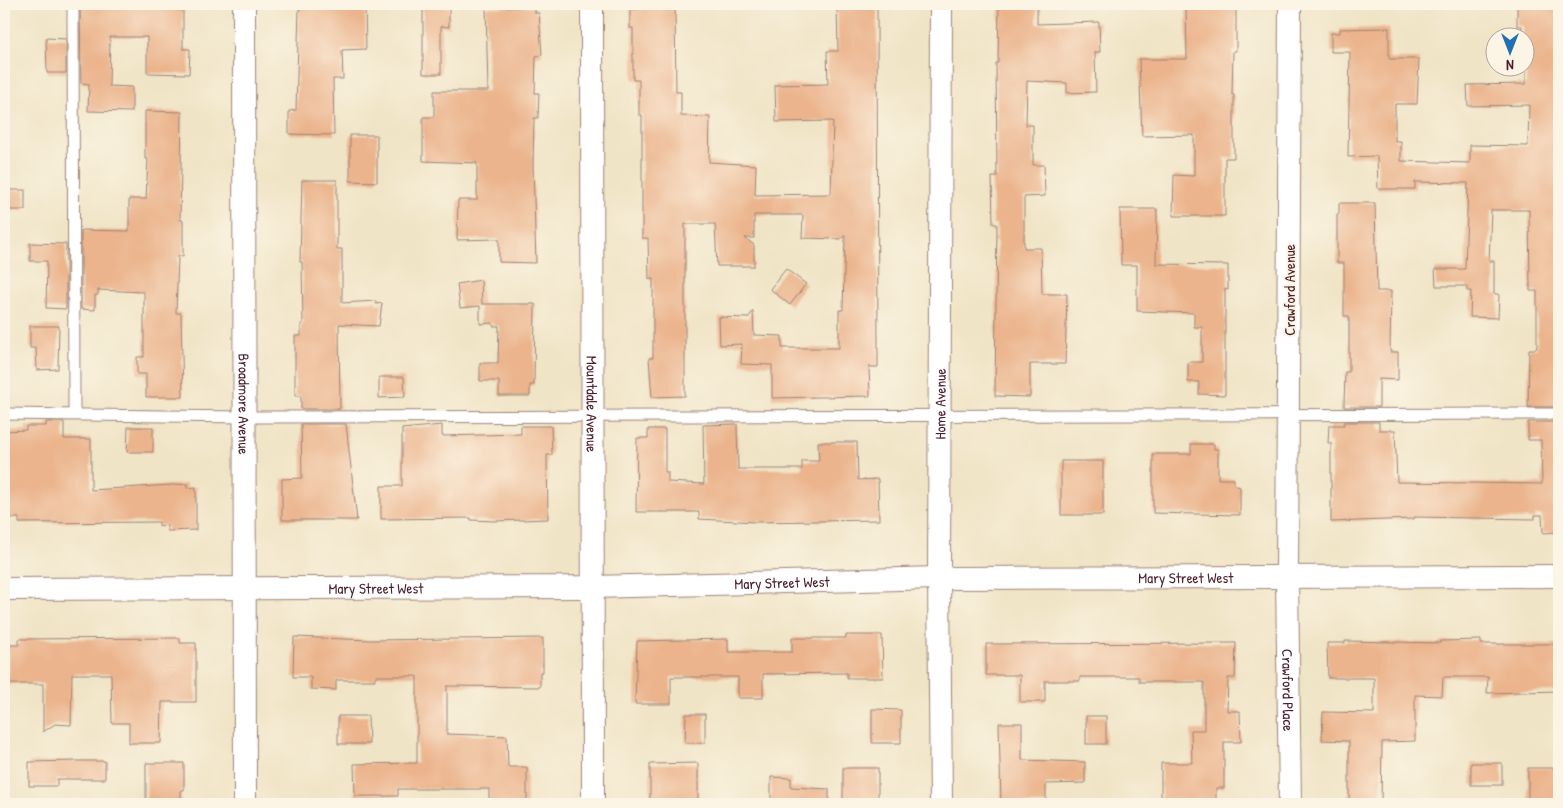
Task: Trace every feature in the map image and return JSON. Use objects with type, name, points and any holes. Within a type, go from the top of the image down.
[{"type":"street","name":"Broadmore Avenue","points":[[244,4],[245,804]]},
{"type":"street","name":"Mountdale Avenue","points":[[592,4],[593,804]]},
{"type":"street","name":"Home Avenue","points":[[941,4],[939,578],[941,804]]},
{"type":"street","name":"Crawford Avenue","points":[[1288,576],[1290,4]]},
{"type":"street","name":"Crawford Place","points":[[1288,576],[1290,804]]},
{"type":"street","name":"Mary Street West","points":[[4,589],[592,587],[939,578],[1559,576]]},
{"type":"lane","points":[[73,4],[74,414]]},
{"type":"lane","points":[[4,414],[244,417],[940,416],[1288,413],[1559,414]]},
{"type":"building","points":[[80,4],[177,4],[177,10],[183,10],[183,49],[190,49],[189,74],[147,73],[147,37],[110,37],[109,86],[132,87],[132,112],[88,111],[89,84],[81,83]]},
{"type":"building","points":[[302,4],[365,4],[366,49],[342,50],[343,79],[333,79],[334,135],[289,134],[289,111],[296,110],[299,9],[302,9]]},
{"type":"building","points":[[638,4],[668,4],[668,10],[675,10],[676,92],[681,92],[681,116],[710,117],[709,162],[756,165],[755,195],[831,194],[833,121],[776,122],[775,85],[828,84],[827,51],[838,51],[837,4],[877,4],[878,367],[869,367],[870,396],[772,398],[772,365],[741,364],[742,344],[720,345],[719,317],[748,318],[753,311],[754,335],[782,336],[782,348],[839,348],[839,310],[843,310],[845,235],[841,239],[802,238],[803,215],[754,215],[754,238],[745,238],[754,245],[754,266],[717,266],[715,224],[685,224],[685,396],[652,397],[649,358],[653,358],[653,279],[649,279],[648,238],[642,238],[642,115],[639,115],[639,80],[633,80],[633,28],[630,28],[630,10],[638,9]]},
{"type":"building","points":[[999,4],[1037,4],[1037,24],[1099,22],[1100,52],[1095,52],[1096,92],[1067,93],[1067,83],[1027,81],[1026,125],[1033,125],[1033,165],[1044,165],[1045,196],[1024,197],[1024,248],[1041,248],[1042,294],[1067,294],[1065,364],[1030,364],[1030,397],[995,396],[997,224],[993,224],[992,177],[997,177],[996,63],[998,63]]},
{"type":"building","points":[[1186,4],[1236,4],[1236,51],[1233,51],[1232,95],[1234,95],[1234,158],[1225,158],[1225,216],[1173,216],[1174,175],[1194,176],[1194,135],[1142,136],[1139,59],[1187,59]]},
{"type":"building","points":[[1517,4],[1559,4],[1559,407],[1528,407],[1529,349],[1536,349],[1537,346],[1537,291],[1530,291],[1529,210],[1491,210],[1489,261],[1494,261],[1494,294],[1499,294],[1498,318],[1470,317],[1471,291],[1467,291],[1467,286],[1436,286],[1435,269],[1465,269],[1468,183],[1415,182],[1415,189],[1378,189],[1377,156],[1348,157],[1350,52],[1331,52],[1331,33],[1340,33],[1340,29],[1389,28],[1389,59],[1419,59],[1417,104],[1395,104],[1395,141],[1401,141],[1401,161],[1470,163],[1470,145],[1528,146],[1529,105],[1468,106],[1467,85],[1526,84],[1526,78],[1536,78],[1536,28],[1517,26]]},
{"type":"building","points":[[423,7],[449,7],[449,27],[441,26],[441,74],[423,74]]},
{"type":"building","points":[[486,7],[535,7],[535,13],[539,13],[542,55],[536,56],[535,93],[539,93],[538,118],[534,118],[533,166],[536,263],[499,262],[499,239],[457,240],[458,200],[477,200],[477,163],[423,161],[423,117],[434,117],[434,91],[488,91]]},
{"type":"building","points":[[46,38],[66,39],[66,73],[47,73]]},
{"type":"building","points":[[145,111],[182,112],[180,220],[183,220],[183,256],[178,256],[176,313],[181,313],[183,397],[146,397],[146,374],[137,374],[137,357],[144,357],[144,292],[98,290],[98,295],[95,295],[95,310],[81,309],[81,230],[129,231],[129,199],[146,199],[148,159],[145,159]]},
{"type":"building","points":[[350,135],[377,135],[377,182],[350,181]]},
{"type":"building","points":[[302,180],[337,180],[337,249],[342,249],[342,303],[376,301],[376,304],[382,303],[379,326],[339,324],[340,409],[301,409],[301,396],[295,396],[295,336],[301,336],[301,324],[303,324],[302,262],[300,262]]},
{"type":"building","points":[[4,190],[25,190],[25,210],[4,210]]},
{"type":"building","points":[[1339,203],[1375,203],[1377,291],[1391,291],[1390,352],[1398,352],[1398,380],[1379,379],[1379,407],[1344,407],[1345,372],[1349,372],[1349,316],[1344,316],[1344,263],[1337,263],[1337,214],[1339,214]]},
{"type":"building","points":[[1120,209],[1157,209],[1156,264],[1228,265],[1228,290],[1225,289],[1225,395],[1199,394],[1199,382],[1188,382],[1188,362],[1202,362],[1202,327],[1194,327],[1194,313],[1137,311],[1137,265],[1121,265]]},
{"type":"building","points":[[30,243],[66,244],[66,309],[46,308],[47,261],[30,261]]},
{"type":"building","points":[[786,269],[806,284],[790,305],[770,289]]},
{"type":"building","points":[[481,280],[482,304],[535,304],[534,385],[530,385],[530,396],[499,396],[499,381],[480,381],[480,363],[498,363],[499,326],[493,326],[493,323],[480,324],[480,306],[460,308],[457,284]]},
{"type":"building","points":[[30,326],[59,326],[58,369],[37,370],[36,348],[30,348]]},
{"type":"building","points":[[379,377],[404,377],[405,397],[379,398]]},
{"type":"building","points":[[46,422],[64,422],[64,439],[91,439],[91,490],[187,484],[187,488],[196,487],[196,530],[167,531],[167,525],[159,526],[159,522],[19,523],[19,518],[4,518],[4,431],[26,430],[26,426],[46,426]]},
{"type":"building","points":[[1344,422],[1379,422],[1379,430],[1395,430],[1397,482],[1542,484],[1541,440],[1528,440],[1528,422],[1559,422],[1559,532],[1543,533],[1542,515],[1535,515],[1535,519],[1414,517],[1414,519],[1331,522],[1331,443],[1328,443],[1329,425],[1344,425]]},
{"type":"building","points":[[301,424],[346,424],[357,520],[282,520],[282,479],[302,478]]},
{"type":"building","points":[[737,424],[738,469],[802,469],[802,461],[819,461],[818,442],[857,442],[858,480],[878,479],[879,520],[756,522],[699,519],[699,512],[636,512],[637,438],[648,438],[648,429],[665,429],[665,472],[668,472],[668,482],[704,484],[703,425]]},
{"type":"building","points":[[442,425],[442,436],[521,434],[521,426],[551,426],[552,455],[547,455],[548,519],[495,521],[471,520],[471,518],[381,519],[381,486],[402,486],[402,429]]},
{"type":"building","points":[[128,427],[153,427],[153,452],[127,452]]},
{"type":"building","points":[[1191,444],[1214,444],[1214,449],[1218,449],[1218,479],[1234,479],[1234,485],[1240,487],[1240,515],[1153,513],[1153,454],[1191,454]]},
{"type":"building","points":[[1061,461],[1103,461],[1103,515],[1061,515]]},
{"type":"building","points":[[846,635],[882,635],[883,678],[847,678],[847,673],[763,674],[763,698],[738,698],[738,677],[671,677],[671,704],[635,704],[637,641],[728,639],[728,652],[792,652],[792,638],[846,638]]},
{"type":"building","points":[[294,637],[370,640],[543,638],[543,672],[540,672],[540,687],[447,686],[447,734],[507,736],[508,767],[527,767],[527,804],[489,804],[489,789],[398,789],[398,796],[355,796],[354,764],[417,763],[417,676],[375,676],[375,680],[336,680],[336,690],[311,689],[311,677],[293,677]]},
{"type":"building","points":[[180,638],[180,643],[196,643],[196,702],[162,702],[161,743],[129,743],[129,723],[112,723],[111,674],[72,674],[71,725],[55,724],[43,732],[43,684],[8,684],[8,645],[19,645],[19,639]]},
{"type":"building","points":[[1481,640],[1481,644],[1559,644],[1559,691],[1487,693],[1488,677],[1443,677],[1442,696],[1415,695],[1415,741],[1382,742],[1381,804],[1349,804],[1349,741],[1322,740],[1323,712],[1374,713],[1374,678],[1328,678],[1327,643],[1345,643],[1345,641],[1440,643],[1440,641]]},
{"type":"building","points":[[1236,643],[1235,678],[1228,678],[1227,711],[1240,711],[1241,742],[1224,742],[1224,788],[1216,788],[1216,802],[1161,803],[1161,763],[1192,763],[1191,730],[1204,730],[1204,682],[1139,682],[1139,677],[1080,677],[1080,681],[1045,681],[1045,702],[1020,702],[1020,675],[986,675],[986,644]]},
{"type":"building","points":[[872,709],[901,710],[901,743],[872,743]]},
{"type":"building","points":[[686,714],[705,714],[705,743],[685,743]]},
{"type":"building","points":[[338,716],[368,716],[369,744],[338,744]]},
{"type":"building","points":[[1086,716],[1106,716],[1106,744],[1086,744]]},
{"type":"building","points":[[999,723],[1022,723],[1022,760],[1085,762],[1085,783],[1046,784],[1046,804],[1001,804]]},
{"type":"building","points":[[105,761],[105,779],[57,779],[57,786],[29,786],[29,762]]},
{"type":"building","points":[[146,763],[184,763],[184,790],[181,790],[181,804],[146,804]]},
{"type":"building","points":[[698,763],[698,804],[650,804],[650,764]]},
{"type":"building","points":[[1471,763],[1502,763],[1502,785],[1471,785]]},
{"type":"building","points":[[843,768],[878,768],[878,804],[843,804]]},
{"type":"building","points":[[1528,768],[1559,768],[1559,804],[1528,804]]},
{"type":"building","points":[[771,777],[791,778],[791,787],[829,789],[829,804],[771,804]]}]
